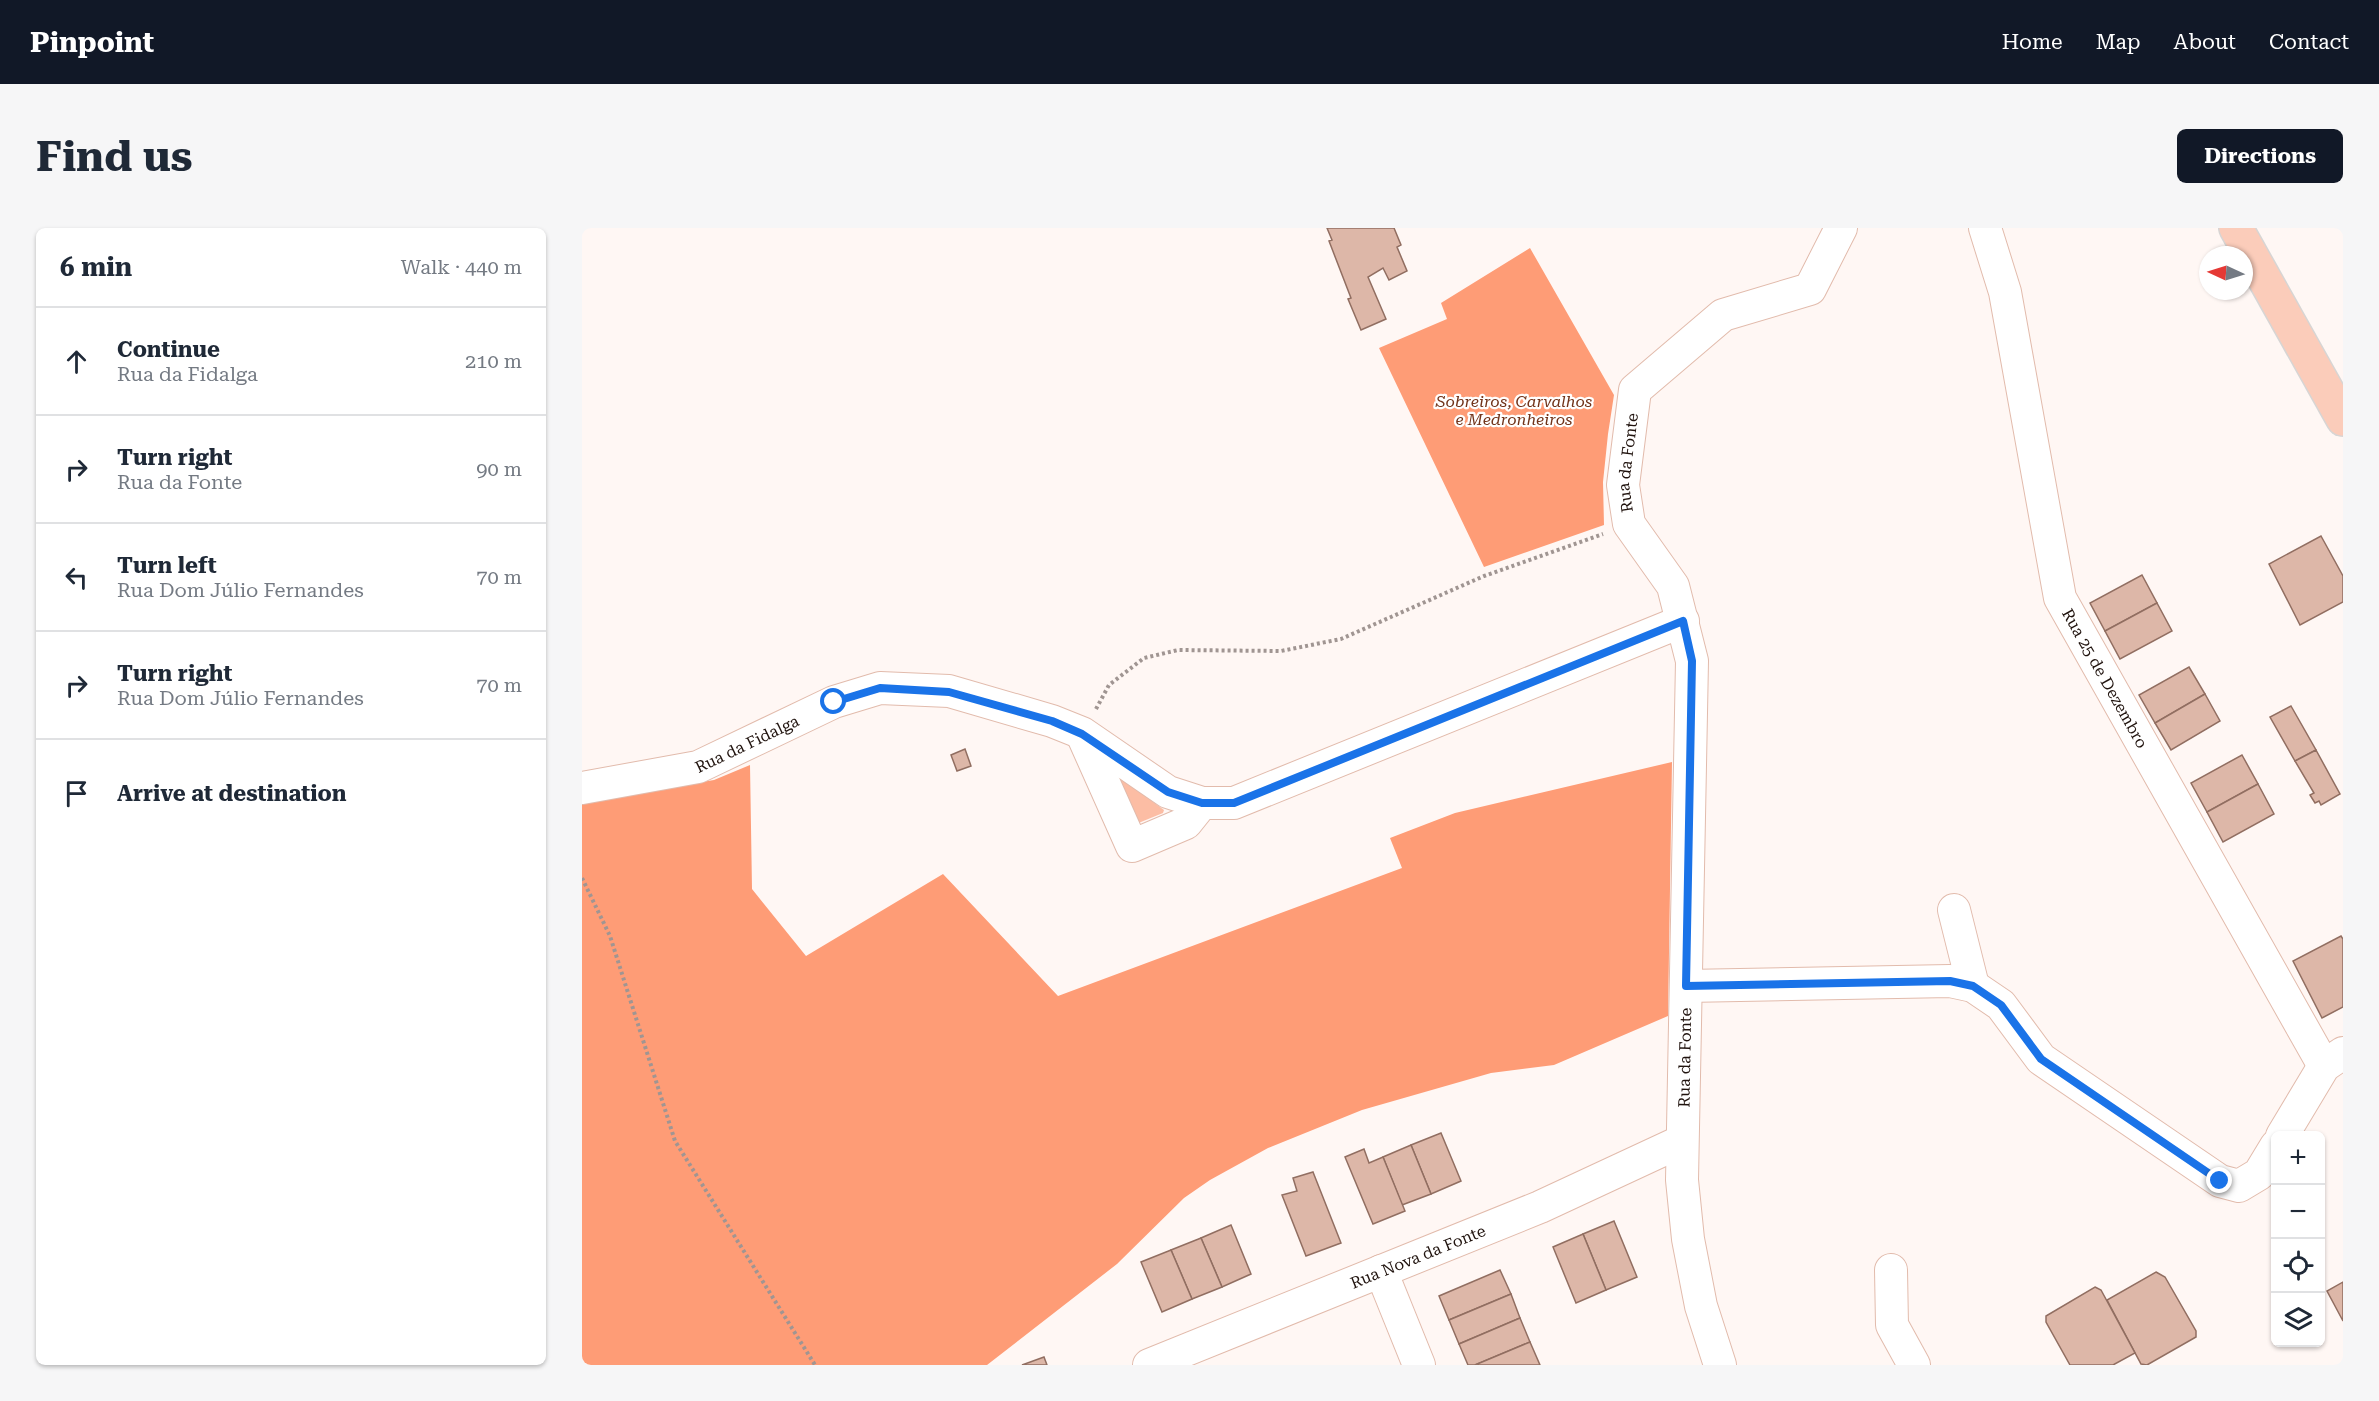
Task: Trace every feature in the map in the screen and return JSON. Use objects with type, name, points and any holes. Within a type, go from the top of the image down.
[{"type":"main road","points":[[2236,228],[2343,419]]},
{"type":"street","name":"Rua da Fonte","points":[[1720,1365],[1701,1306],[1688,1239],[1682,1180],[1692,661],[1673,586],[1629,524],[1623,485],[1635,390],[1723,315],[1810,289],[1841,228]]},
{"type":"street","name":"Rua 25 de Dezembro","points":[[1986,228],[2005,292],[2060,598],[2333,1059]]},
{"type":"street","name":"Rua da Fidalga","points":[[582,788],[698,767],[834,702],[880,688],[949,692],[1052,721],[1082,734],[1168,792],[1202,803],[1234,803],[1683,621]]},
{"type":"street","points":[[1082,734],[1132,846],[1186,823],[1202,803]]},
{"type":"street","points":[[1954,910],[1973,986]]},
{"type":"street","points":[[1686,986],[1950,981],[1973,986],[2001,1005],[2041,1059],[2220,1181],[2239,1186],[2259,1174],[2271,1154]]},
{"type":"street","points":[[2285,1131],[2333,1059]]},
{"type":"street","name":"Rua Nova da Fonte","points":[[1149,1365],[1540,1207],[1682,1141]]},
{"type":"street","points":[[1891,1270],[1892,1325],[1914,1365]]},
{"type":"street","points":[[1381,1271],[1419,1365]]},
{"type":"path","points":[[1082,734],[1109,685],[1144,658],[1178,650],[1281,651],[1341,639],[1484,576],[1629,524]]},
{"type":"path","points":[[582,878],[610,936],[675,1142],[815,1365]]},
{"type":"shaded area","points":[[1118,779],[1124,780],[1164,810],[1163,813],[1136,824]]},
{"type":"green space","name":"Sobreiros, Carvalhos e Medronheiros","points":[[1530,248],[1614,395],[1603,482],[1604,525],[1484,567],[1379,348],[1447,319],[1441,303]]},
{"type":"green space","points":[[1672,762],[1668,1016],[1554,1065],[1491,1073],[1362,1110],[1268,1148],[1210,1180],[1184,1198],[1117,1264],[987,1365],[582,1365],[582,802],[714,780],[750,765],[752,889],[806,956],[943,874],[1058,996],[1402,868],[1390,838],[1455,813]]},
{"type":"building","points":[[1327,228],[1394,228],[1401,245],[1397,247],[1407,271],[1389,280],[1383,268],[1368,277],[1386,319],[1361,330],[1348,299],[1351,298],[1329,241],[1332,240]]},
{"type":"building","points":[[2321,536],[2343,576],[2343,602],[2300,625],[2269,564]]},
{"type":"building","points":[[2142,575],[2157,603],[2105,631],[2090,603]]},
{"type":"building","points":[[2157,603],[2172,631],[2120,659],[2105,631]]},
{"type":"building","points":[[2189,667],[2205,694],[2155,723],[2139,695]]},
{"type":"building","points":[[2205,694],[2220,721],[2171,750],[2155,723]]},
{"type":"building","points":[[2291,706],[2316,750],[2295,761],[2270,717]]},
{"type":"building","points":[[965,749],[971,766],[957,771],[951,755]]},
{"type":"building","points":[[2316,750],[2340,794],[2321,805],[2319,801],[2315,803],[2310,795],[2314,793],[2295,761]]},
{"type":"building","points":[[2242,755],[2258,784],[2207,812],[2191,783]]},
{"type":"building","points":[[2258,784],[2274,814],[2223,842],[2207,812]]},
{"type":"building","points":[[2341,936],[2343,939],[2343,1007],[2322,1018],[2293,961]]},
{"type":"building","points":[[1441,1133],[1461,1181],[1431,1194],[1411,1145]]},
{"type":"building","points":[[1411,1145],[1431,1194],[1402,1205],[1383,1157]]},
{"type":"building","points":[[1364,1149],[1369,1163],[1383,1157],[1405,1211],[1373,1224],[1345,1157]]},
{"type":"building","points":[[1313,1172],[1341,1243],[1306,1256],[1282,1195],[1297,1191],[1293,1178]]},
{"type":"building","points":[[1614,1221],[1637,1277],[1606,1290],[1583,1234]]},
{"type":"building","points":[[1231,1225],[1251,1274],[1222,1287],[1201,1238]]},
{"type":"building","points":[[1583,1234],[1606,1290],[1576,1303],[1553,1247]]},
{"type":"building","points":[[1201,1238],[1222,1287],[1192,1299],[1171,1250]]},
{"type":"building","points":[[1171,1250],[1192,1299],[1162,1312],[1141,1262]]},
{"type":"building","points":[[1500,1270],[1511,1294],[1449,1320],[1439,1296]]},
{"type":"building","points":[[2156,1272],[2165,1277],[2196,1331],[2196,1337],[2147,1365],[2141,1364],[2107,1300]]},
{"type":"building","points":[[2343,1282],[2343,1321],[2327,1291]]},
{"type":"building","points":[[2095,1287],[2101,1290],[2135,1353],[2113,1365],[2070,1365],[2046,1322],[2046,1316]]},
{"type":"building","points":[[1511,1294],[1520,1318],[1459,1344],[1449,1320]]},
{"type":"building","points":[[1520,1318],[1530,1342],[1475,1365],[1468,1365],[1459,1344]]},
{"type":"building","points":[[1530,1342],[1540,1365],[1475,1365]]},
{"type":"building","points":[[1044,1357],[1047,1365],[1022,1365]]},
{"type":"route","points":[[834,702],[880,688],[949,692],[1052,721],[1082,734],[1168,792],[1202,803],[1234,803],[1683,621],[1692,661],[1686,986],[1950,981],[1973,986],[2001,1005],[2041,1059],[2220,1181]]}]
